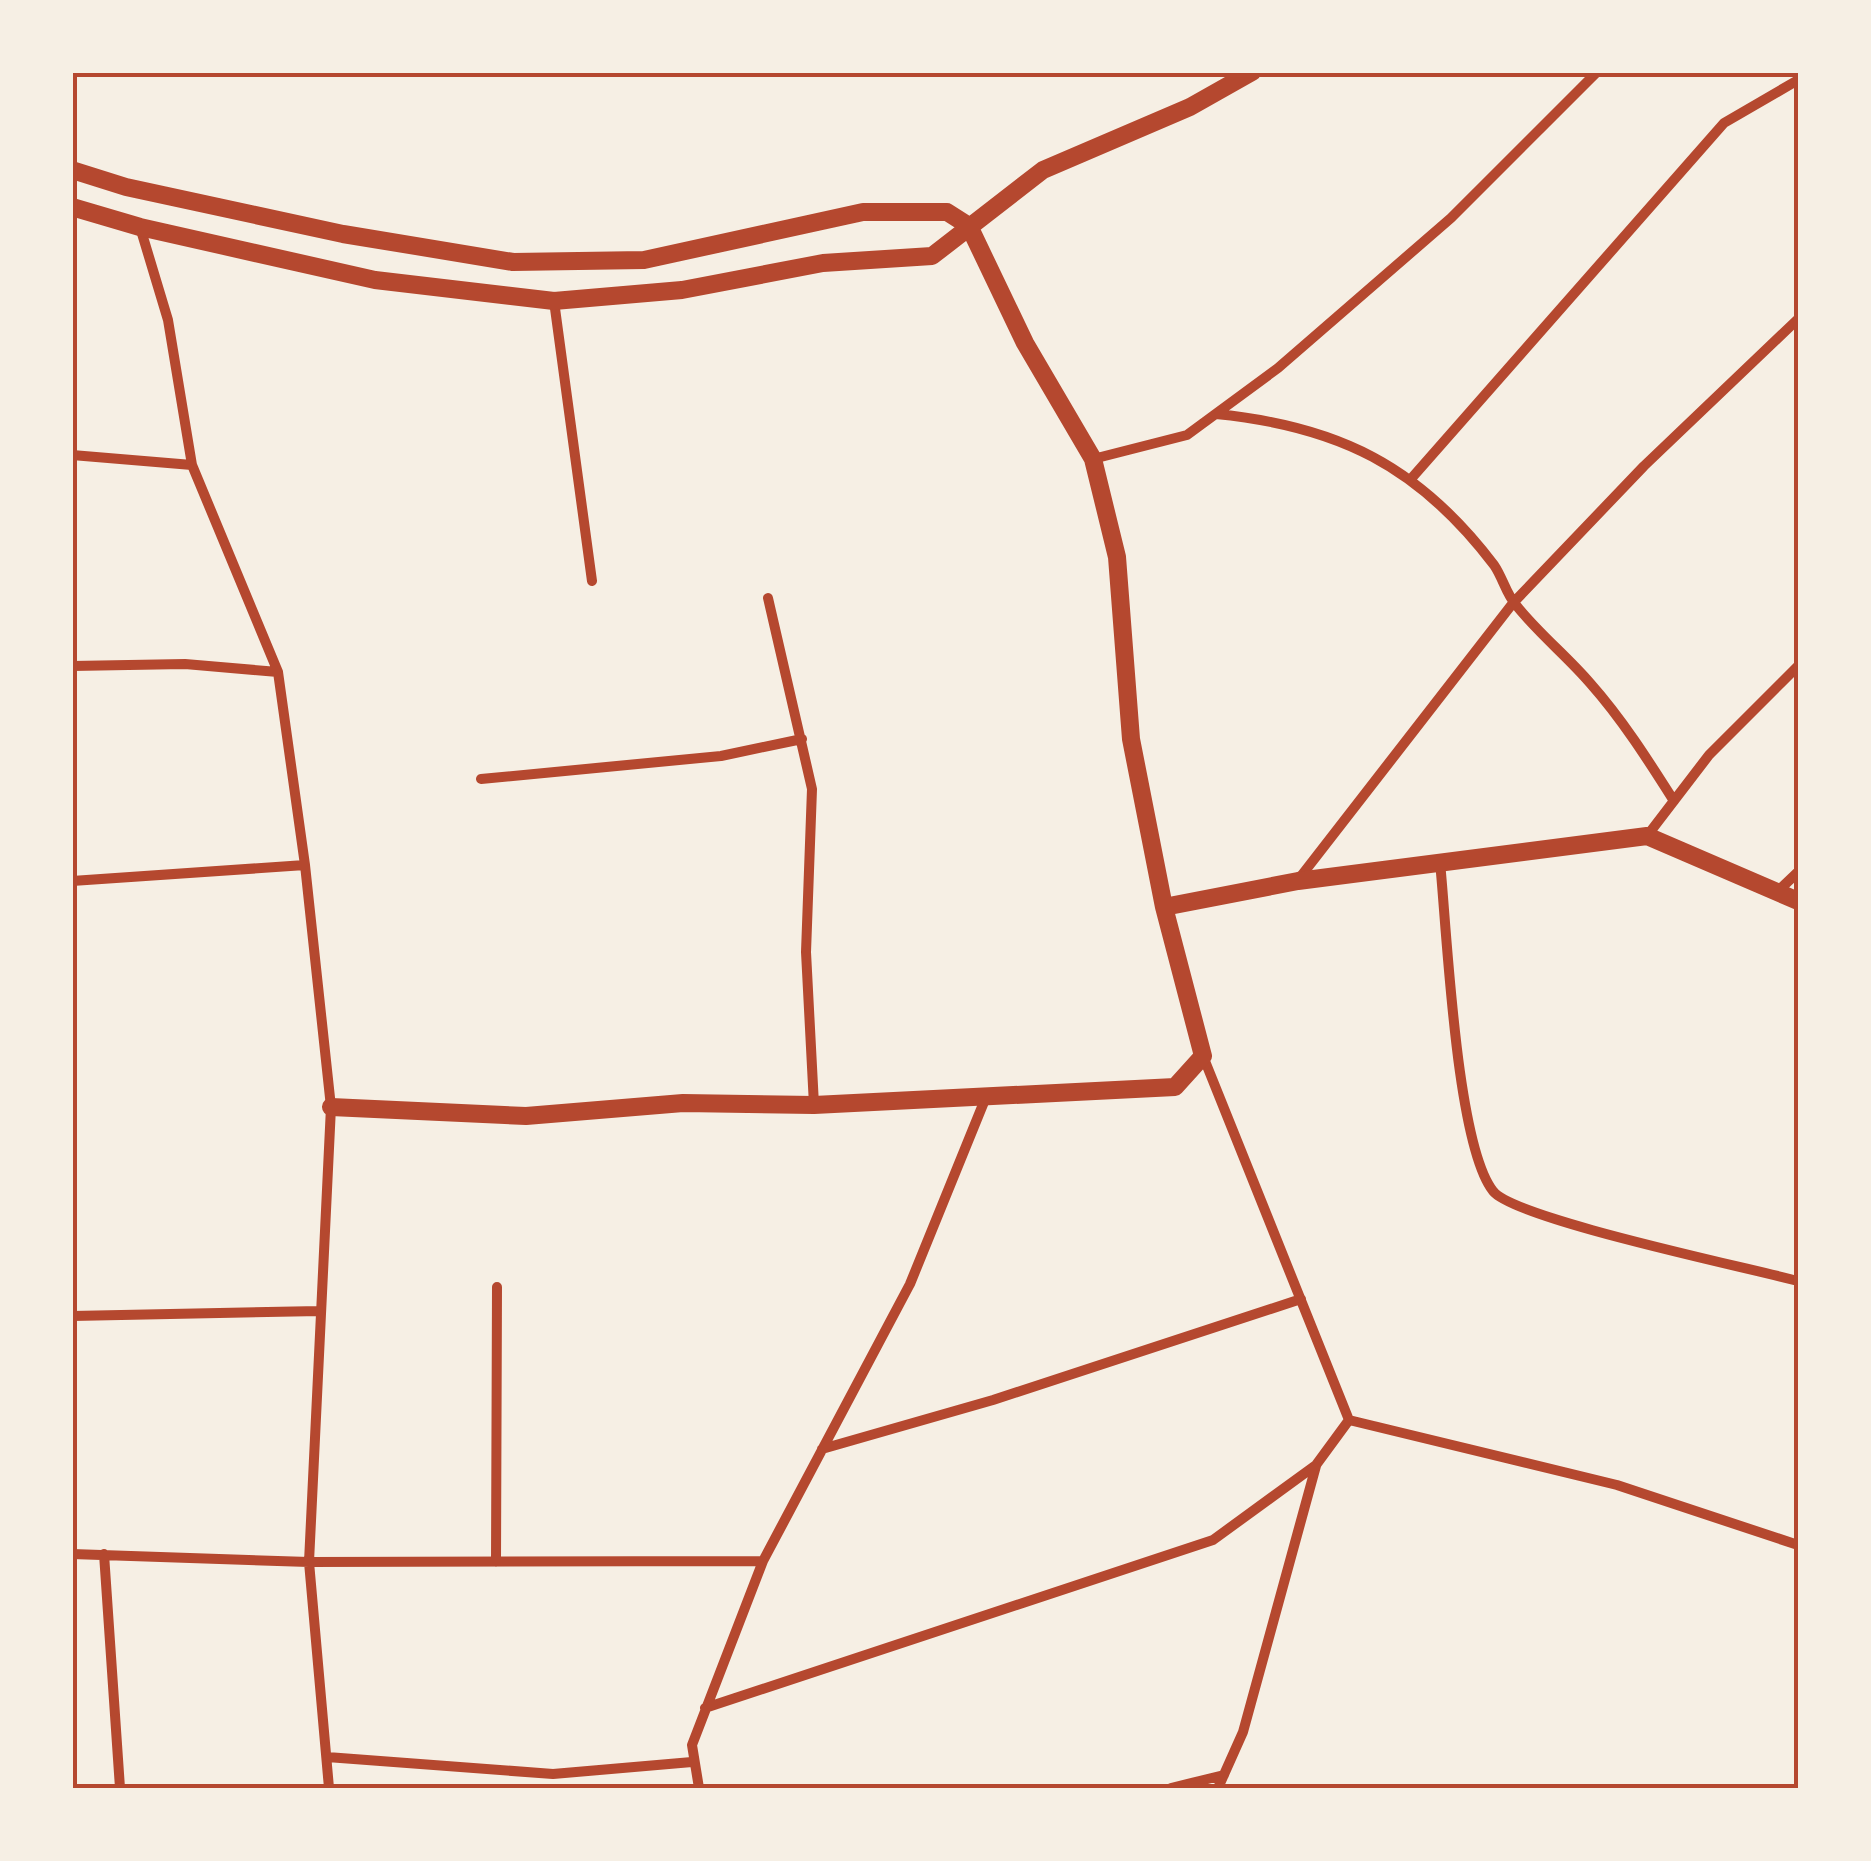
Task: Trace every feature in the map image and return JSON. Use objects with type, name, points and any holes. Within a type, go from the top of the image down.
[{"type":"street","points":[[72,208],[376,280],[554,301],[682,290],[824,263],[932,256],[1043,170],[1190,106],[1252,72]]},
{"type":"street","points":[[1093,459],[1187,434],[1278,368],[1450,218],[1597,72]]},
{"type":"street","points":[[1410,480],[1724,123],[1798,80]]},
{"type":"street","points":[[72,170],[126,187],[343,234],[513,262],[644,260],[863,212],[947,212],[969,226],[1025,342],[1093,459],[1116,557],[1131,739],[1164,907],[1203,1056],[1349,1420]]},
{"type":"street","points":[[140,227],[168,320],[192,464],[278,672],[305,866],[330,1107],[308,1562],[329,1788]]},
{"type":"street","points":[[554,301],[592,581]]},
{"type":"street","points":[[1298,881],[1514,603],[1644,466],[1798,319]]},
{"type":"street","points":[[1215,414],[1273,420],[1334,436],[1410,480],[1464,528],[1497,569],[1514,603],[1590,683],[1674,801]]},
{"type":"street","points":[[72,456],[192,464]]},
{"type":"street","points":[[768,598],[812,789],[806,952],[814,1105]]},
{"type":"street","points":[[72,666],[185,664],[278,672]]},
{"type":"street","points":[[1647,836],[1709,755],[1798,666]]},
{"type":"street","points":[[481,779],[720,756],[802,739]]},
{"type":"street","points":[[1164,907],[1298,881],[1647,836],[1798,901]]},
{"type":"street","points":[[1440,862],[1462,1077],[1476,1158],[1494,1194],[1536,1213],[1798,1281]]},
{"type":"street","points":[[72,881],[305,866]]},
{"type":"street","points":[[1779,890],[1798,872]]},
{"type":"street","points":[[330,1107],[526,1116],[682,1103],[814,1105],[1175,1088],[1203,1056]]},
{"type":"street","points":[[699,1788],[692,1745],[763,1561],[910,1284],[986,1097]]},
{"type":"street","points":[[496,1562],[498,1286]]},
{"type":"street","points":[[822,1450],[994,1400],[1300,1299]]},
{"type":"street","points":[[72,1316],[320,1311]]},
{"type":"street","points":[[705,1708],[1214,1540],[1316,1465],[1349,1420]]},
{"type":"street","points":[[1349,1420],[1616,1485],[1798,1545]]},
{"type":"street","points":[[1218,1788],[1243,1732],[1316,1465]]},
{"type":"street","points":[[72,1554],[308,1562],[763,1561]]},
{"type":"street","points":[[104,1554],[120,1788]]},
{"type":"street","points":[[327,1756],[553,1774],[692,1762]]},
{"type":"street","points":[[1170,1788],[1224,1776]]}]
